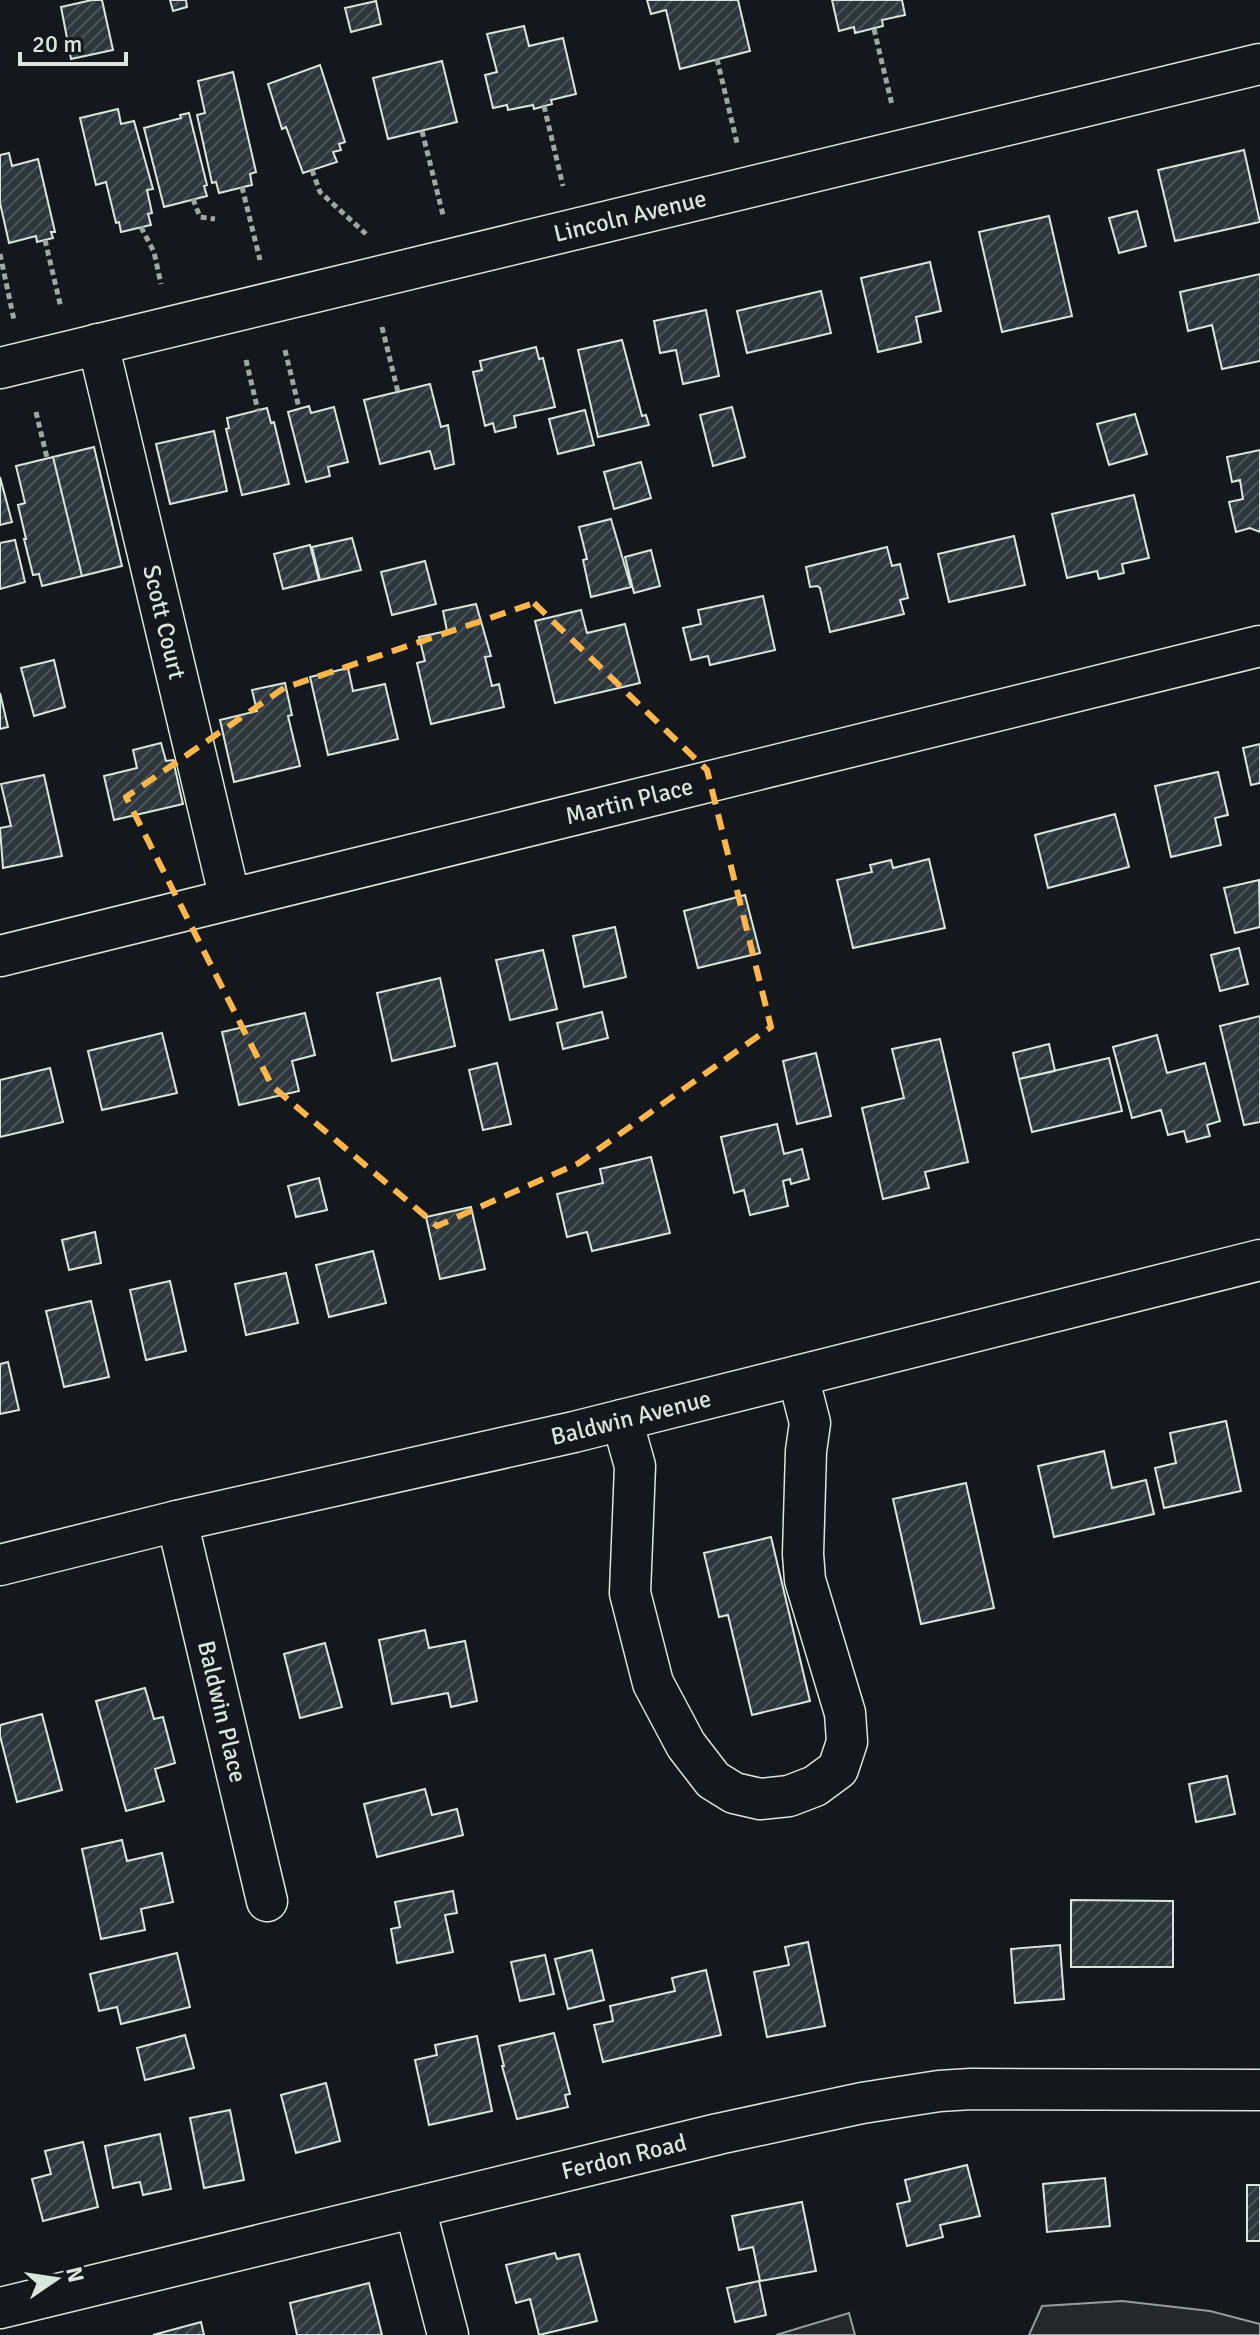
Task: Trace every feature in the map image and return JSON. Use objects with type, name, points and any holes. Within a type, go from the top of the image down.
[{"type":"street","name":"Lincoln Avenue","points":[[0,368],[1260,64]]},
{"type":"street","name":"Scott Court","points":[[98,344],[230,899]]},
{"type":"street","name":"Martin Place","points":[[0,956],[1260,646]]},
{"type":"street","name":"Baldwin Avenue","points":[[0,1565],[177,1521],[622,1420],[1260,1260]]},
{"type":"street","points":[[622,1420],[635,1466],[630,1593],[653,1683],[686,1745],[713,1780],[734,1793],[760,1799],[789,1796],[815,1786],[838,1769],[847,1742],[845,1713],[805,1580],[806,1451],[810,1423],[798,1376]]},
{"type":"street","name":"Baldwin Place","points":[[177,1521],[267,1901]]},
{"type":"street","name":"Ferdon Road","points":[[0,2308],[718,2134],[900,2096],[971,2089],[1260,2090]]},
{"type":"street","points":[[415,2208],[448,2335]]},
{"type":"path","points":[[874,29],[892,105]]},
{"type":"path","points":[[717,59],[737,143]]},
{"type":"path","points":[[544,106],[563,186]]},
{"type":"path","points":[[422,131],[443,215]]},
{"type":"path","points":[[312,170],[320,192],[366,234]]},
{"type":"path","points":[[242,187],[260,260]]},
{"type":"path","points":[[195,200],[202,219],[215,219]]},
{"type":"path","points":[[141,227],[154,252],[161,284]]},
{"type":"path","points":[[45,240],[61,308]]},
{"type":"path","points":[[0,254],[14,320]]},
{"type":"path","points":[[382,327],[398,392]]},
{"type":"path","points":[[285,350],[299,408]]},
{"type":"path","points":[[246,360],[258,411]]},
{"type":"path","points":[[36,412],[47,458]]},
{"type":"highlighted area","points":[[534,603],[707,770],[771,1027],[579,1163],[437,1226],[272,1086],[126,797],[284,688]]},
{"type":"shaded area","points":[[1122,2301],[1210,2311],[1260,2324],[1260,2335],[1029,2335],[1042,2306]]},
{"type":"shaded area","points":[[849,2313],[855,2335],[776,2335]]},
{"type":"building","points":[[102,0],[113,50],[71,59],[61,7]]},
{"type":"building","points":[[170,0],[186,0],[187,7],[173,11]]},
{"type":"building","points":[[647,0],[738,0],[750,51],[680,69],[666,10],[651,14]]},
{"type":"building","points":[[832,0],[902,0],[905,15],[882,20],[883,26],[855,33],[854,27],[839,31]]},
{"type":"building","points":[[376,1],[381,24],[351,32],[345,8]]},
{"type":"building","points":[[524,26],[529,46],[563,38],[576,94],[551,100],[552,104],[534,109],[533,105],[508,110],[507,105],[493,108],[485,75],[497,72],[487,34]]},
{"type":"building","points":[[442,61],[457,122],[388,139],[373,78]]},
{"type":"building","points":[[320,65],[345,142],[339,144],[341,150],[333,152],[337,162],[303,173],[286,127],[282,129],[268,84]]},
{"type":"building","points":[[233,72],[256,172],[250,174],[252,185],[219,193],[216,182],[212,183],[197,115],[205,113],[198,81]]},
{"type":"building","points":[[118,109],[121,124],[134,121],[153,189],[147,190],[151,225],[121,232],[106,182],[96,185],[80,118]]},
{"type":"building","points":[[189,113],[207,196],[164,207],[144,128]]},
{"type":"building","points":[[1244,150],[1260,222],[1175,241],[1158,170]]},
{"type":"building","points":[[9,153],[12,166],[38,159],[55,232],[51,232],[53,238],[37,242],[36,236],[9,243],[0,203],[0,155]]},
{"type":"building","points":[[1137,211],[1146,246],[1119,253],[1109,218]]},
{"type":"building","points":[[1049,216],[1072,316],[1002,332],[979,232]]},
{"type":"building","points":[[930,262],[941,311],[916,317],[921,342],[878,352],[861,278]]},
{"type":"building","points":[[1260,274],[1260,361],[1222,369],[1212,325],[1188,331],[1180,292]]},
{"type":"building","points":[[821,291],[831,333],[747,353],[737,311]]},
{"type":"building","points":[[706,310],[719,376],[683,384],[676,350],[660,353],[654,321]]},
{"type":"building","points":[[622,340],[642,416],[646,415],[649,425],[598,437],[578,350]]},
{"type":"building","points":[[536,347],[539,359],[543,358],[555,407],[514,416],[516,427],[495,432],[493,423],[485,426],[473,372],[482,370],[480,361]]},
{"type":"building","points":[[430,384],[441,427],[448,425],[454,464],[435,469],[430,451],[380,464],[364,400]]},
{"type":"building","points":[[309,406],[311,413],[334,407],[348,462],[328,467],[330,476],[306,482],[288,412]]},
{"type":"building","points":[[732,407],[745,457],[713,466],[700,415]]},
{"type":"building","points":[[267,408],[271,423],[274,422],[289,484],[242,495],[226,429],[229,428],[227,418]]},
{"type":"building","points":[[585,410],[594,445],[558,454],[549,419]]},
{"type":"building","points":[[1135,414],[1147,454],[1109,465],[1097,424]]},
{"type":"building","points":[[214,431],[227,491],[170,504],[156,444]]},
{"type":"building","points":[[94,447],[122,566],[82,576],[53,457]]},
{"type":"building","points":[[1260,450],[1260,532],[1250,528],[1236,532],[1229,502],[1243,499],[1240,480],[1232,482],[1227,457]]},
{"type":"building","points":[[53,457],[82,576],[42,586],[39,574],[33,575],[24,539],[18,505],[25,503],[16,466]]},
{"type":"building","points":[[641,462],[651,498],[614,509],[604,472]]},
{"type":"building","points":[[0,477],[12,522],[0,525]]},
{"type":"building","points":[[1134,495],[1149,558],[1122,564],[1124,573],[1099,579],[1097,571],[1067,578],[1052,514]]},
{"type":"building","points":[[611,519],[631,587],[591,597],[583,560],[587,559],[579,527]]},
{"type":"building","points":[[1014,536],[1025,585],[949,602],[938,554]]},
{"type":"building","points":[[352,538],[361,570],[320,580],[312,547]]},
{"type":"building","points":[[15,540],[25,582],[0,589],[0,543]]},
{"type":"building","points":[[310,545],[319,580],[283,589],[274,554]]},
{"type":"building","points":[[887,547],[892,566],[900,564],[908,598],[900,600],[904,614],[830,632],[820,588],[810,587],[806,567]]},
{"type":"building","points":[[651,550],[660,586],[634,593],[625,557]]},
{"type":"building","points":[[425,561],[436,604],[392,615],[381,572]]},
{"type":"building","points":[[763,596],[775,650],[710,665],[708,656],[691,660],[683,628],[701,624],[698,610]]},
{"type":"building","points":[[476,604],[491,656],[485,657],[492,686],[499,684],[504,707],[431,724],[417,663],[425,661],[419,637],[447,631],[443,611]]},
{"type":"building","points":[[581,610],[587,633],[625,624],[640,683],[555,703],[535,621]]},
{"type":"building","points":[[54,660],[65,707],[34,716],[21,668]]},
{"type":"building","points":[[348,668],[353,691],[385,684],[398,739],[328,755],[310,677]]},
{"type":"building","points":[[285,683],[292,715],[288,716],[300,766],[234,782],[220,720],[257,711],[252,690]]},
{"type":"building","points":[[0,693],[8,727],[0,729]]},
{"type":"building","points":[[161,743],[166,761],[173,760],[183,804],[114,820],[104,776],[137,768],[133,750]]},
{"type":"building","points":[[1260,744],[1260,783],[1251,785],[1243,748]]},
{"type":"building","points":[[1218,772],[1228,815],[1215,818],[1221,845],[1171,857],[1155,786]]},
{"type":"building","points":[[44,775],[62,856],[3,868],[0,828],[11,826],[1,784]]},
{"type":"building","points":[[1115,814],[1129,867],[1048,888],[1035,835]]},
{"type":"building","points":[[929,859],[945,928],[853,948],[837,880],[872,872],[870,865],[891,860],[893,868]]},
{"type":"building","points":[[1259,880],[1260,927],[1235,933],[1224,888]]},
{"type":"building","points":[[745,895],[760,953],[698,968],[684,911]]},
{"type":"building","points":[[615,927],[626,977],[584,987],[573,936]]},
{"type":"building","points":[[1239,948],[1248,984],[1220,991],[1211,955]]},
{"type":"building","points":[[543,950],[557,1009],[510,1020],[496,960]]},
{"type":"building","points":[[440,978],[455,1046],[392,1061],[377,993]]},
{"type":"building","points":[[602,1012],[608,1038],[563,1049],[557,1023]]},
{"type":"building","points":[[305,1013],[315,1055],[292,1061],[299,1091],[239,1105],[222,1032]]},
{"type":"building","points":[[1260,1016],[1260,1122],[1244,1125],[1220,1026]]},
{"type":"building","points":[[162,1033],[177,1093],[102,1110],[88,1051]]},
{"type":"building","points":[[1157,1035],[1167,1073],[1205,1063],[1220,1121],[1207,1125],[1210,1136],[1187,1142],[1184,1131],[1168,1135],[1161,1110],[1132,1118],[1113,1047]]},
{"type":"building","points":[[940,1039],[968,1162],[925,1172],[929,1188],[883,1199],[862,1108],[904,1098],[892,1049]]},
{"type":"building","points":[[1049,1044],[1055,1071],[1019,1079],[1013,1053]]},
{"type":"building","points":[[816,1053],[831,1116],[797,1124],[783,1061]]},
{"type":"building","points":[[1109,1058],[1122,1111],[1032,1132],[1019,1079]]},
{"type":"building","points":[[497,1063],[511,1124],[483,1130],[469,1070]]},
{"type":"building","points":[[50,1068],[63,1122],[0,1137],[0,1080]]},
{"type":"building","points":[[777,1124],[784,1154],[802,1149],[809,1179],[791,1184],[790,1179],[783,1181],[788,1206],[750,1215],[744,1190],[734,1193],[721,1137]]},
{"type":"building","points":[[651,1157],[670,1233],[592,1251],[587,1232],[567,1237],[557,1194],[603,1183],[600,1169]]},
{"type":"building","points":[[319,1178],[327,1210],[296,1217],[288,1186]]},
{"type":"building","points":[[471,1207],[485,1269],[440,1279],[426,1217]]},
{"type":"building","points":[[95,1232],[101,1263],[69,1270],[62,1240]]},
{"type":"building","points":[[373,1251],[386,1303],[329,1317],[316,1265]]},
{"type":"building","points":[[286,1273],[298,1323],[246,1335],[235,1284]]},
{"type":"building","points":[[170,1281],[186,1351],[146,1360],[130,1290]]},
{"type":"building","points":[[91,1301],[109,1377],[64,1387],[46,1311]]},
{"type":"building","points":[[8,1362],[19,1410],[0,1414],[0,1364]]},
{"type":"building","points":[[1226,1421],[1241,1491],[1164,1508],[1155,1468],[1176,1463],[1170,1433]]},
{"type":"building","points":[[1104,1451],[1112,1488],[1146,1480],[1154,1514],[1054,1537],[1038,1466]]},
{"type":"building","points":[[966,1483],[994,1608],[921,1624],[893,1499]]},
{"type":"building","points":[[771,1537],[810,1701],[752,1715],[728,1615],[719,1617],[704,1553]]},
{"type":"building","points":[[425,1630],[429,1648],[465,1641],[477,1701],[451,1707],[448,1693],[392,1704],[379,1640]]},
{"type":"building","points":[[325,1643],[342,1707],[300,1718],[284,1654]]},
{"type":"building","points":[[145,1688],[154,1719],[163,1717],[175,1763],[155,1769],[164,1801],[126,1811],[96,1701]]},
{"type":"building","points":[[42,1714],[62,1790],[17,1802],[0,1725]]},
{"type":"building","points":[[1227,1776],[1235,1814],[1196,1822],[1189,1784]]},
{"type":"building","points":[[425,1789],[432,1815],[457,1809],[463,1835],[377,1857],[364,1804]]},
{"type":"building","points":[[122,1840],[127,1861],[162,1853],[173,1902],[141,1909],[145,1930],[101,1939],[82,1849]]},
{"type":"building","points":[[453,1891],[457,1913],[445,1915],[453,1952],[397,1963],[391,1929],[400,1927],[395,1902]]},
{"type":"building","points":[[1071,1900],[1173,1901],[1173,1967],[1071,1967]]},
{"type":"building","points":[[808,1942],[825,2026],[767,2037],[754,1972],[789,1965],[785,1947]]},
{"type":"building","points":[[1060,1945],[1064,1999],[1015,2003],[1011,1949]]},
{"type":"building","points":[[592,1950],[604,2000],[568,2009],[555,1959]]},
{"type":"building","points":[[177,1953],[190,2007],[121,2024],[117,2007],[99,2011],[90,1974]]},
{"type":"building","points":[[545,1955],[554,1994],[520,2001],[511,1962]]},
{"type":"building","points":[[706,1970],[721,2035],[603,2062],[594,2025],[613,2021],[610,2006],[675,1991],[672,1978]]},
{"type":"building","points":[[554,2033],[570,2094],[565,2095],[568,2107],[517,2119],[499,2046]]},
{"type":"building","points":[[185,2035],[194,2068],[145,2080],[137,2048]]},
{"type":"building","points":[[477,2036],[492,2111],[429,2125],[415,2060],[437,2055],[435,2045]]},
{"type":"building","points":[[326,2083],[340,2141],[296,2153],[281,2095]]},
{"type":"building","points":[[230,2110],[244,2180],[204,2188],[190,2118]]},
{"type":"building","points":[[160,2134],[171,2189],[143,2195],[140,2182],[113,2188],[105,2146]]},
{"type":"building","points":[[83,2142],[98,2207],[43,2221],[32,2179],[51,2174],[45,2151]]},
{"type":"building","points":[[967,2165],[980,2216],[940,2225],[943,2237],[907,2246],[897,2204],[910,2201],[905,2180]]},
{"type":"building","points":[[1105,2178],[1110,2226],[1047,2232],[1043,2184]]},
{"type":"building","points":[[1247,2185],[1260,2185],[1260,2241],[1247,2241]]},
{"type":"building","points":[[802,2202],[816,2271],[760,2281],[753,2247],[739,2250],[732,2216]]},
{"type":"building","points":[[555,2253],[557,2259],[579,2254],[597,2321],[539,2335],[530,2299],[516,2303],[506,2265]]},
{"type":"building","points":[[759,2281],[766,2315],[735,2322],[727,2288]]},
{"type":"building","points":[[369,2283],[382,2335],[297,2335],[290,2303]]},
{"type":"building","points":[[201,2322],[204,2335],[153,2335]]}]
